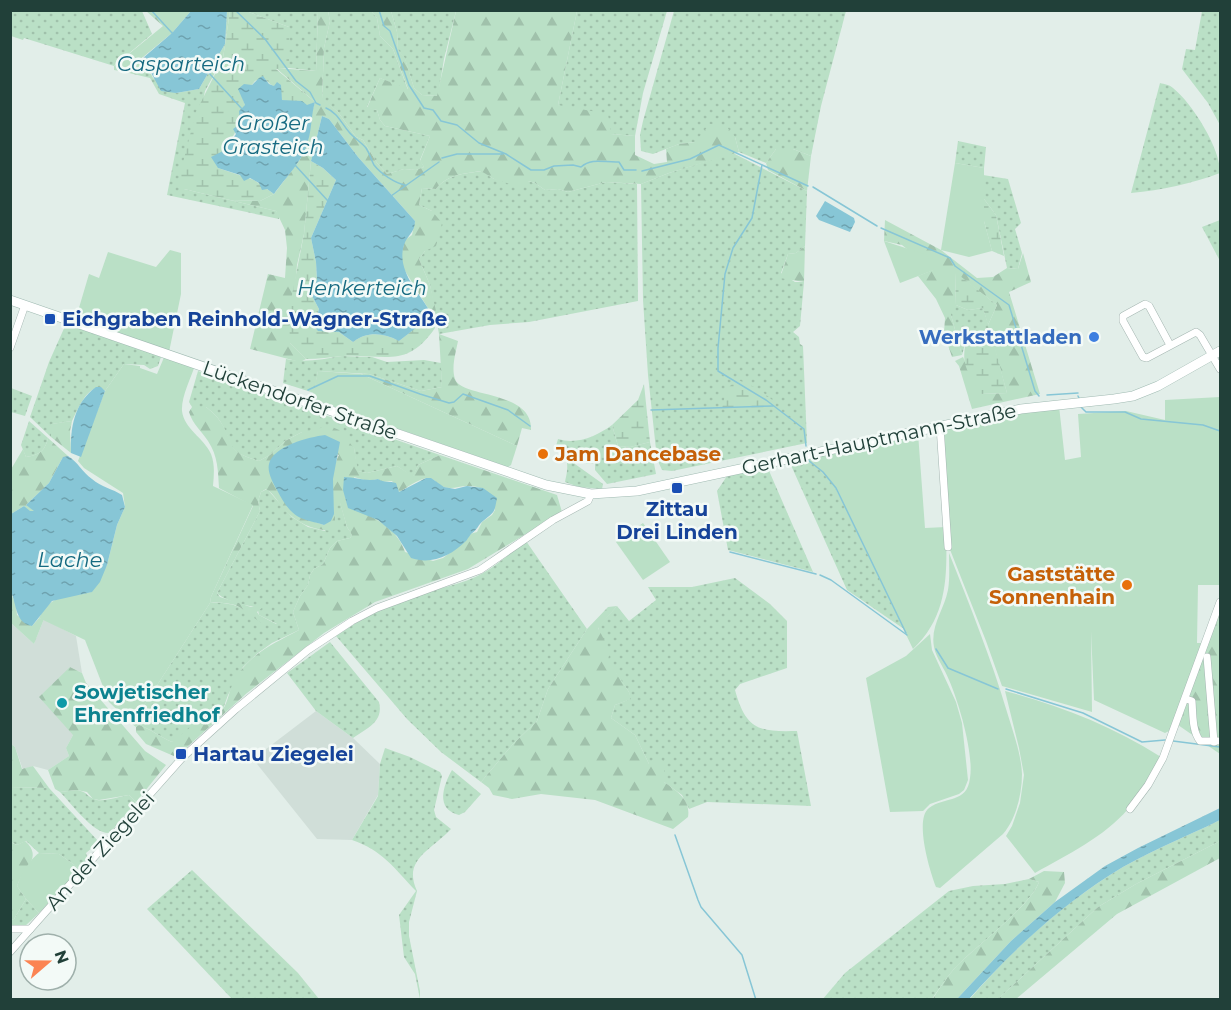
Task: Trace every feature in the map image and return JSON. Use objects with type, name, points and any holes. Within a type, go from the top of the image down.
[{"type":"main road","name":"Lückendorfer Straße","points":[[10,300],[546,485],[591,494]]},
{"type":"main road","name":"Gerhart-Hauptmann-Straße","points":[[591,494],[637,491],[1021,409],[1133,396],[1164,383],[1216,354]]},
{"type":"street","points":[[1170,345],[1149,306],[1145,304],[1123,316],[1123,321],[1143,357],[1147,358],[1196,332],[1216,354],[1221,369]]},
{"type":"street","points":[[10,348],[25,305]]},
{"type":"street","points":[[940,426],[948,547]]},
{"type":"street","name":"An der Ziegelei","points":[[10,952],[190,751],[254,694],[330,634],[377,608],[480,570],[553,520],[588,501],[591,494]]},
{"type":"street","points":[[1130,809],[1156,772],[1186,699],[1221,602]]},
{"type":"street","points":[[1186,699],[1192,700],[1197,739],[1217,742],[1207,657]]},
{"type":"street","points":[[10,929],[30,929]]},
{"type":"shaded area","points":[[44,619],[76,636],[82,673],[70,667],[73,735],[66,748],[69,756],[48,770],[33,766],[23,770],[15,747],[11,744],[11,623],[34,644]]},
{"type":"shaded area","points":[[316,711],[353,738],[380,764],[378,795],[352,840],[317,839],[253,759]]},
{"type":"green space","points":[[10,11],[142,11],[152,34],[114,66],[11,36]]},
{"type":"green space","points":[[146,11],[191,11],[172,33],[125,72],[114,70],[114,66],[163,26]]},
{"type":"green space","points":[[227,11],[230,11],[223,58],[205,91],[184,189],[276,211],[279,219],[167,195],[185,103],[159,94],[150,78],[125,72],[143,58],[153,78],[176,93],[199,89],[225,44]]},
{"type":"green space","points":[[230,11],[246,11],[289,27],[289,68],[276,69],[315,102],[307,106],[282,100],[280,90],[263,77],[255,81],[242,97],[245,105],[240,124],[218,168],[254,180],[274,194],[260,201],[230,200],[184,189],[178,182],[196,112],[223,58]]},
{"type":"green space","points":[[246,11],[318,11],[316,71],[289,68],[289,27]]},
{"type":"green space","points":[[318,11],[328,11],[330,21],[324,48],[322,98],[338,112],[356,137],[363,140],[377,163],[387,174],[424,167],[420,161],[430,136],[385,126],[377,110],[367,108],[380,78],[408,89],[393,49],[380,36],[377,18],[371,11],[391,11],[397,32],[398,50],[405,58],[414,88],[422,95],[437,96],[456,11],[577,11],[558,105],[608,114],[611,134],[635,136],[635,155],[654,164],[667,162],[666,149],[679,144],[695,142],[710,124],[726,126],[735,137],[739,152],[641,184],[606,182],[568,192],[558,189],[545,190],[528,181],[520,187],[494,179],[481,171],[462,174],[446,180],[436,189],[422,188],[419,205],[432,211],[442,223],[436,246],[425,251],[419,259],[430,285],[436,311],[431,313],[402,266],[401,256],[405,240],[412,235],[415,221],[358,157],[329,119],[322,116],[311,161],[304,234],[297,265],[290,343],[306,359],[300,362],[250,349],[268,274],[285,278],[287,248],[285,230],[276,211],[230,200],[260,201],[274,194],[299,161],[308,142],[310,118],[315,102],[276,68],[316,71]]},
{"type":"green space","points":[[328,11],[371,11],[377,18],[380,36],[393,49],[408,90],[380,78],[367,107],[377,110],[385,126],[430,136],[420,160],[424,167],[387,174],[377,163],[363,140],[356,137],[338,112],[322,99],[324,48],[330,21]]},
{"type":"green space","points":[[391,11],[456,11],[438,96],[422,95],[414,88],[405,59],[398,50],[397,32]]},
{"type":"green space","points":[[577,11],[667,11],[643,93],[635,136],[611,134],[558,105]]},
{"type":"green space","points":[[674,11],[846,11],[821,106],[811,156],[793,149],[776,149],[766,163],[739,152],[735,137],[679,144],[653,154],[641,151],[640,135],[643,121]]},
{"type":"green space","points":[[1202,11],[1220,11],[1220,125],[1208,103],[1182,69],[1186,49],[1195,50]]},
{"type":"green space","points":[[1160,83],[1169,85],[1181,95],[1204,127],[1216,152],[1220,173],[1176,186],[1131,193]]},
{"type":"green space","points":[[958,141],[986,147],[984,168],[955,163]]},
{"type":"green space","points":[[776,149],[793,149],[811,156],[807,191],[768,170],[766,163]]},
{"type":"green space","points":[[733,153],[807,191],[805,246],[796,253],[788,254],[781,273],[795,282],[804,282],[800,326],[793,332],[799,337],[800,344],[803,346],[807,443],[672,471],[662,470],[657,459],[648,375],[643,300],[641,184]]},
{"type":"green space","points":[[311,161],[336,180],[311,238],[317,280],[311,294],[319,309],[314,326],[339,332],[353,342],[364,336],[376,334],[399,341],[431,313],[435,328],[415,349],[394,357],[343,356],[306,359],[290,343],[289,310],[304,234]]},
{"type":"green space","points":[[955,163],[984,168],[984,221],[992,251],[969,257],[941,250]]},
{"type":"green space","points":[[482,171],[494,179],[528,181],[545,190],[558,189],[568,192],[606,182],[637,184],[638,301],[529,322],[490,325],[439,334],[430,285],[419,259],[425,251],[432,211],[419,205],[422,188],[436,189],[451,178]]},
{"type":"green space","points":[[983,175],[1008,179],[1021,223],[1015,229],[1022,253],[1018,269],[1007,268],[996,215],[984,199]]},
{"type":"green space","points":[[984,199],[996,215],[1004,256],[992,251],[984,221]]},
{"type":"green space","points":[[885,220],[941,250],[977,278],[993,277],[1007,268],[1018,269],[1023,253],[1031,282],[1009,292],[1040,394],[972,409],[959,366],[955,361],[963,357],[981,394],[1007,393],[988,325],[997,305],[955,273],[956,305],[951,306],[951,315],[962,355],[952,357],[944,333],[945,318],[936,299],[918,276],[933,270],[902,245],[884,241]]},
{"type":"green space","points":[[1220,220],[1220,261],[1202,227]]},
{"type":"green space","points":[[884,241],[927,255],[934,270],[900,283]]},
{"type":"green space","points":[[805,246],[804,282],[780,278],[788,254],[796,253]]},
{"type":"green space","points":[[170,250],[181,253],[181,294],[169,352],[76,318],[89,274],[99,278],[108,252],[156,267]]},
{"type":"green space","points":[[955,272],[997,305],[988,325],[983,308],[968,310],[956,305]]},
{"type":"green space","points":[[951,305],[968,310],[983,308],[991,333],[978,339],[967,337],[962,355],[951,315]]},
{"type":"green space","points":[[66,324],[161,357],[158,366],[150,369],[144,365],[124,364],[105,391],[100,387],[95,388],[87,395],[72,421],[52,424],[51,437],[30,417],[49,362]]},
{"type":"green space","points":[[991,333],[1007,393],[980,394],[966,367],[964,354],[967,337],[978,339]]},
{"type":"green space","points":[[439,334],[458,341],[454,370],[455,379],[460,385],[509,401],[521,408],[529,417],[531,430],[522,428],[517,446],[361,374],[369,374],[421,391],[442,387]]},
{"type":"green space","points":[[165,355],[195,365],[182,411],[186,423],[211,454],[214,466],[213,486],[253,505],[210,603],[132,724],[109,702],[85,640],[39,618],[49,604],[55,600],[91,592],[107,565],[117,525],[125,507],[123,493],[84,468],[78,461],[105,391],[124,364],[140,366],[140,368],[157,374]]},
{"type":"green space","points":[[342,356],[372,357],[387,362],[424,360],[441,363],[442,387],[421,391],[369,374],[318,371],[314,393],[283,383],[286,359],[307,361]]},
{"type":"green space","points":[[198,371],[440,455],[418,465],[413,477],[397,466],[367,473],[357,471],[354,448],[302,432],[285,441],[270,455],[259,461],[240,454],[232,447],[220,421],[206,407],[192,407],[189,402]]},
{"type":"green space","points":[[318,371],[361,374],[517,446],[511,465],[508,467],[312,399]]},
{"type":"green space","points":[[736,379],[759,389],[776,403],[774,407],[722,409],[726,391]]},
{"type":"green space","points":[[644,384],[650,442],[630,447],[618,446],[612,425],[638,400]]},
{"type":"green space","points":[[11,388],[32,396],[25,416],[11,412]]},
{"type":"green space","points":[[1220,397],[1220,585],[1198,585],[1197,643],[1205,643],[1171,730],[1165,733],[1094,700],[1091,631],[1092,712],[1002,686],[949,547],[943,427],[1059,406],[1065,460],[1081,457],[1078,414],[1126,411],[1165,420],[1165,400]]},
{"type":"green space","points":[[192,407],[206,407],[219,419],[235,450],[259,461],[270,455],[285,441],[302,432],[330,426],[339,430],[354,448],[358,471],[367,473],[397,466],[413,476],[418,465],[440,455],[557,495],[562,512],[468,569],[375,602],[324,633],[247,693],[176,757],[146,744],[136,732],[136,727],[139,725],[172,742],[217,706],[221,705],[220,710],[223,709],[233,683],[246,664],[262,651],[299,630],[293,612],[308,585],[310,575],[314,569],[323,564],[330,548],[337,541],[350,538],[352,535],[347,527],[340,503],[335,503],[335,528],[332,531],[324,530],[296,520],[266,489],[261,492],[258,501],[260,511],[217,593],[220,597],[251,607],[263,603],[263,607],[257,612],[259,615],[278,625],[266,625],[235,605],[210,603],[253,506],[219,488],[214,452],[189,412]],"holes":[[[302,442],[339,455],[333,476],[334,514],[324,525],[300,517],[293,443]],[[354,477],[368,481],[378,479],[382,482],[392,481],[399,492],[424,478],[432,479],[447,488],[478,487],[489,496],[495,510],[482,522],[477,532],[470,534],[443,558],[433,561],[405,552],[399,539],[390,529],[366,514]]]},
{"type":"green space","points":[[29,421],[48,438],[45,447],[40,452],[26,457],[21,445]]},
{"type":"green space","points":[[72,421],[71,453],[51,437],[51,424]]},
{"type":"green space","points":[[612,425],[618,446],[630,447],[650,442],[656,474],[607,484],[595,470],[595,463],[587,464],[575,460],[575,464],[603,484],[602,489],[579,487],[565,482],[567,462],[556,446],[558,439],[579,440],[600,433]]},
{"type":"green space","points":[[918,433],[925,528],[946,527],[946,561],[940,608],[925,636],[913,649],[834,485],[810,457]]},
{"type":"green space","points":[[48,438],[68,456],[63,457],[49,483],[26,505],[34,510],[38,520],[42,520],[49,527],[46,532],[24,506],[11,514],[10,471],[23,449],[26,457],[37,454],[43,450]]},
{"type":"green space","points":[[810,457],[834,485],[904,629],[847,590],[790,463]]},
{"type":"green space","points":[[768,467],[813,572],[728,550],[717,491],[727,476]]},
{"type":"green space","points":[[267,489],[292,517],[308,527],[325,531],[335,503],[340,502],[347,527],[352,535],[350,538],[337,541],[330,548],[323,564],[314,569],[310,575],[308,585],[293,612],[299,630],[272,643],[243,667],[223,709],[220,710],[217,706],[172,742],[139,725],[136,727],[132,724],[210,603],[235,605],[264,623],[277,624],[259,615],[257,606],[236,603],[217,593],[260,511],[258,501],[261,492]]},
{"type":"green space","points":[[643,523],[670,562],[643,580],[616,542]]},
{"type":"green space","points":[[526,541],[587,629],[548,689],[537,721],[513,744],[481,782],[441,752],[407,719],[336,636],[389,606],[480,575]]},
{"type":"green space","points":[[949,553],[1001,692],[1018,750],[1022,774],[1017,806],[1008,828],[940,888],[936,887],[925,846],[923,823],[925,814],[935,804],[960,796],[965,792],[971,768],[961,715],[934,647],[933,639],[948,590]]},
{"type":"green space","points":[[735,578],[770,604],[787,621],[787,668],[740,684],[735,690],[739,703],[749,721],[756,726],[773,731],[797,731],[811,806],[707,802],[689,809],[682,795],[664,782],[649,764],[635,735],[611,718],[615,705],[630,699],[629,692],[607,660],[598,627],[617,606],[629,621],[656,600],[648,587],[692,587]]},
{"type":"green space","points":[[10,592],[16,604],[17,615],[32,626],[39,618],[44,619],[34,644],[11,623]]},
{"type":"green space","points":[[617,606],[598,628],[610,651],[608,660],[629,692],[631,699],[615,705],[611,718],[635,735],[649,764],[664,760],[664,782],[682,796],[688,811],[688,817],[673,829],[595,800],[541,794],[512,799],[493,795],[489,788],[481,782],[513,744],[537,721],[548,689],[587,629],[608,607]]},
{"type":"green space","points":[[1220,611],[1220,754],[1178,725]]},
{"type":"green space","points":[[930,634],[932,650],[956,702],[962,723],[968,780],[964,790],[959,794],[930,804],[923,811],[890,812],[866,678],[906,656]]},
{"type":"green space","points":[[330,642],[379,702],[377,720],[353,738],[316,711],[287,673]]},
{"type":"green space","points":[[70,667],[82,673],[86,683],[145,751],[166,765],[136,802],[129,795],[99,800],[93,799],[87,792],[77,790],[60,792],[55,789],[48,770],[69,756],[66,748],[73,735],[39,697]]},
{"type":"green space","points":[[1005,691],[1086,718],[1161,757],[1137,797],[1118,819],[1084,845],[1035,873],[1006,836],[1020,803],[1024,775]]},
{"type":"green space","points":[[11,744],[15,747],[22,769],[33,766],[49,788],[11,787]]},
{"type":"green space","points":[[385,748],[440,772],[442,776],[434,810],[436,817],[451,829],[421,856],[413,871],[417,891],[409,922],[409,936],[420,999],[415,974],[404,957],[399,915],[416,891],[380,855],[352,840],[378,796],[380,764]]},
{"type":"green space","points":[[452,770],[481,794],[465,812],[459,815],[447,808],[443,796]]},
{"type":"green space","points":[[10,787],[49,788],[99,842],[86,853],[88,860],[80,869],[59,854],[39,853],[26,841],[17,845],[11,842]]},
{"type":"green space","points":[[77,790],[97,800],[129,795],[136,802],[110,833],[104,832],[90,824],[60,792]]},
{"type":"green space","points":[[1220,820],[1220,841],[1136,884],[1098,907],[998,999],[969,1000],[1035,932],[1090,888],[1136,860]]},
{"type":"green space","points":[[25,841],[33,853],[17,886],[26,899],[14,919],[11,920],[10,842],[17,845]]},
{"type":"green space","points":[[1220,841],[1220,858],[1117,914],[1016,999],[998,999],[1098,907],[1136,884]]},
{"type":"green space","points":[[39,853],[59,854],[80,869],[39,913],[17,886],[32,859]]},
{"type":"green space","points":[[192,870],[298,973],[319,999],[232,999],[147,909]]},
{"type":"green space","points":[[1044,871],[1064,872],[1065,883],[1055,902],[1011,941],[957,999],[932,1000],[954,969],[1025,903],[1039,882],[1029,879]]},
{"type":"green space","points":[[1029,879],[1039,882],[1034,892],[1013,915],[954,969],[932,999],[822,1000],[845,973],[949,891]]},
{"type":"green space","points":[[26,899],[39,913],[24,927],[11,927],[10,920],[14,919]]},
{"type":"water","name":"Casparteich","points":[[191,11],[227,11],[225,44],[199,89],[176,93],[161,91],[143,58],[172,33]]},
{"type":"water","name":"Großer Grasteich","points":[[263,76],[269,84],[274,86],[277,82],[281,85],[282,100],[302,101],[307,105],[315,102],[306,148],[274,194],[267,189],[262,190],[259,183],[250,178],[244,181],[240,175],[218,168],[211,157],[225,150],[236,134],[233,129],[240,124],[239,111],[245,105],[238,89],[244,84],[252,85]]},
{"type":"water","name":"Henkerteich","points":[[322,116],[329,119],[358,157],[415,221],[414,228],[404,245],[403,264],[410,281],[431,313],[426,320],[399,341],[376,334],[364,336],[353,342],[339,332],[318,331],[314,326],[319,309],[311,294],[317,280],[311,238],[336,180],[311,161]]},
{"type":"water","points":[[825,201],[854,218],[855,222],[850,232],[819,220],[816,216]]},
{"type":"water","points":[[96,387],[101,387],[105,391],[81,457],[71,453],[71,434],[78,408]]},
{"type":"water","points":[[325,435],[340,442],[333,479],[334,514],[331,521],[324,525],[300,518],[291,511],[274,484],[269,464],[277,452],[284,447],[301,440]]},
{"type":"water","name":"Lache","points":[[68,456],[96,482],[122,495],[125,507],[117,525],[107,565],[100,582],[92,592],[52,601],[32,626],[19,617],[11,592],[11,514],[24,506],[34,511],[26,505],[49,483],[63,457]]},
{"type":"water","points":[[344,477],[378,479],[396,483],[399,492],[426,478],[431,478],[444,487],[483,488],[497,498],[493,512],[460,546],[440,558],[418,560],[411,558],[397,536],[378,520],[348,508],[343,490]]},
{"type":"water","points":[[1220,808],[1220,820],[1136,860],[1090,888],[1035,932],[969,999],[957,999],[1011,941],[1055,902],[1105,866]]},
{"type":"waterway","points":[[151,10],[173,34]]},
{"type":"waterway","points":[[235,10],[265,39],[296,81],[310,92],[316,103],[320,105]]},
{"type":"waterway","points":[[379,10],[384,26],[390,31],[409,85],[424,108],[433,110],[441,121],[457,125],[479,143],[506,154],[531,170],[544,170],[554,166],[581,167],[590,162],[599,161],[619,162],[624,170],[636,170]]},
{"type":"waterway","points":[[209,73],[242,109]]},
{"type":"waterway","points":[[326,108],[336,115],[366,148],[373,163],[384,175],[405,185]]},
{"type":"waterway","points":[[642,171],[690,159],[719,145],[808,186]]},
{"type":"waterway","points":[[442,158],[457,154],[503,154]]},
{"type":"waterway","points":[[391,196],[439,162]]},
{"type":"waterway","points":[[295,165],[328,201]]},
{"type":"waterway","points":[[762,165],[752,218],[733,248],[725,274],[718,371],[766,400],[804,429],[806,446]]},
{"type":"waterway","points":[[813,187],[877,226]]},
{"type":"waterway","points":[[881,228],[950,258],[955,266],[1009,305],[1035,391],[1039,396]]},
{"type":"waterway","points":[[308,390],[338,376],[370,376],[449,403],[454,402],[463,394],[508,410],[530,426]]},
{"type":"waterway","points":[[1047,395],[1078,393]]},
{"type":"waterway","points":[[651,410],[773,406]]},
{"type":"waterway","points":[[1080,406],[1086,412],[1125,412],[1141,419],[1203,425],[1220,431]]},
{"type":"waterway","points":[[808,460],[823,472],[836,488],[906,633]]},
{"type":"waterway","points":[[730,552],[816,574]]},
{"type":"waterway","points":[[820,575],[831,580],[907,635]]},
{"type":"waterway","points":[[936,649],[948,668],[998,689]]},
{"type":"waterway","points":[[1006,689],[1083,713],[1142,742],[1165,740]]},
{"type":"waterway","points":[[1173,741],[1220,747]]},
{"type":"waterway","points":[[675,835],[701,907],[742,955],[756,1000]]},
{"type":"place","name":"Eichgraben Reinhold-Wagner-Straße","points":[[50,319]]},
{"type":"place","name":"Werkstattladen","points":[[1094,337]]},
{"type":"place","name":"Jam Dancebase","points":[[543,454]]},
{"type":"place","name":"Zittau Drei Linden","points":[[677,488]]},
{"type":"place","name":"Gaststätte Sonnenhain","points":[[1127,585]]},
{"type":"place","name":"Sowjetischer Ehrenfriedhof","points":[[62,703]]},
{"type":"place","name":"Hartau Ziegelei","points":[[181,754]]}]
